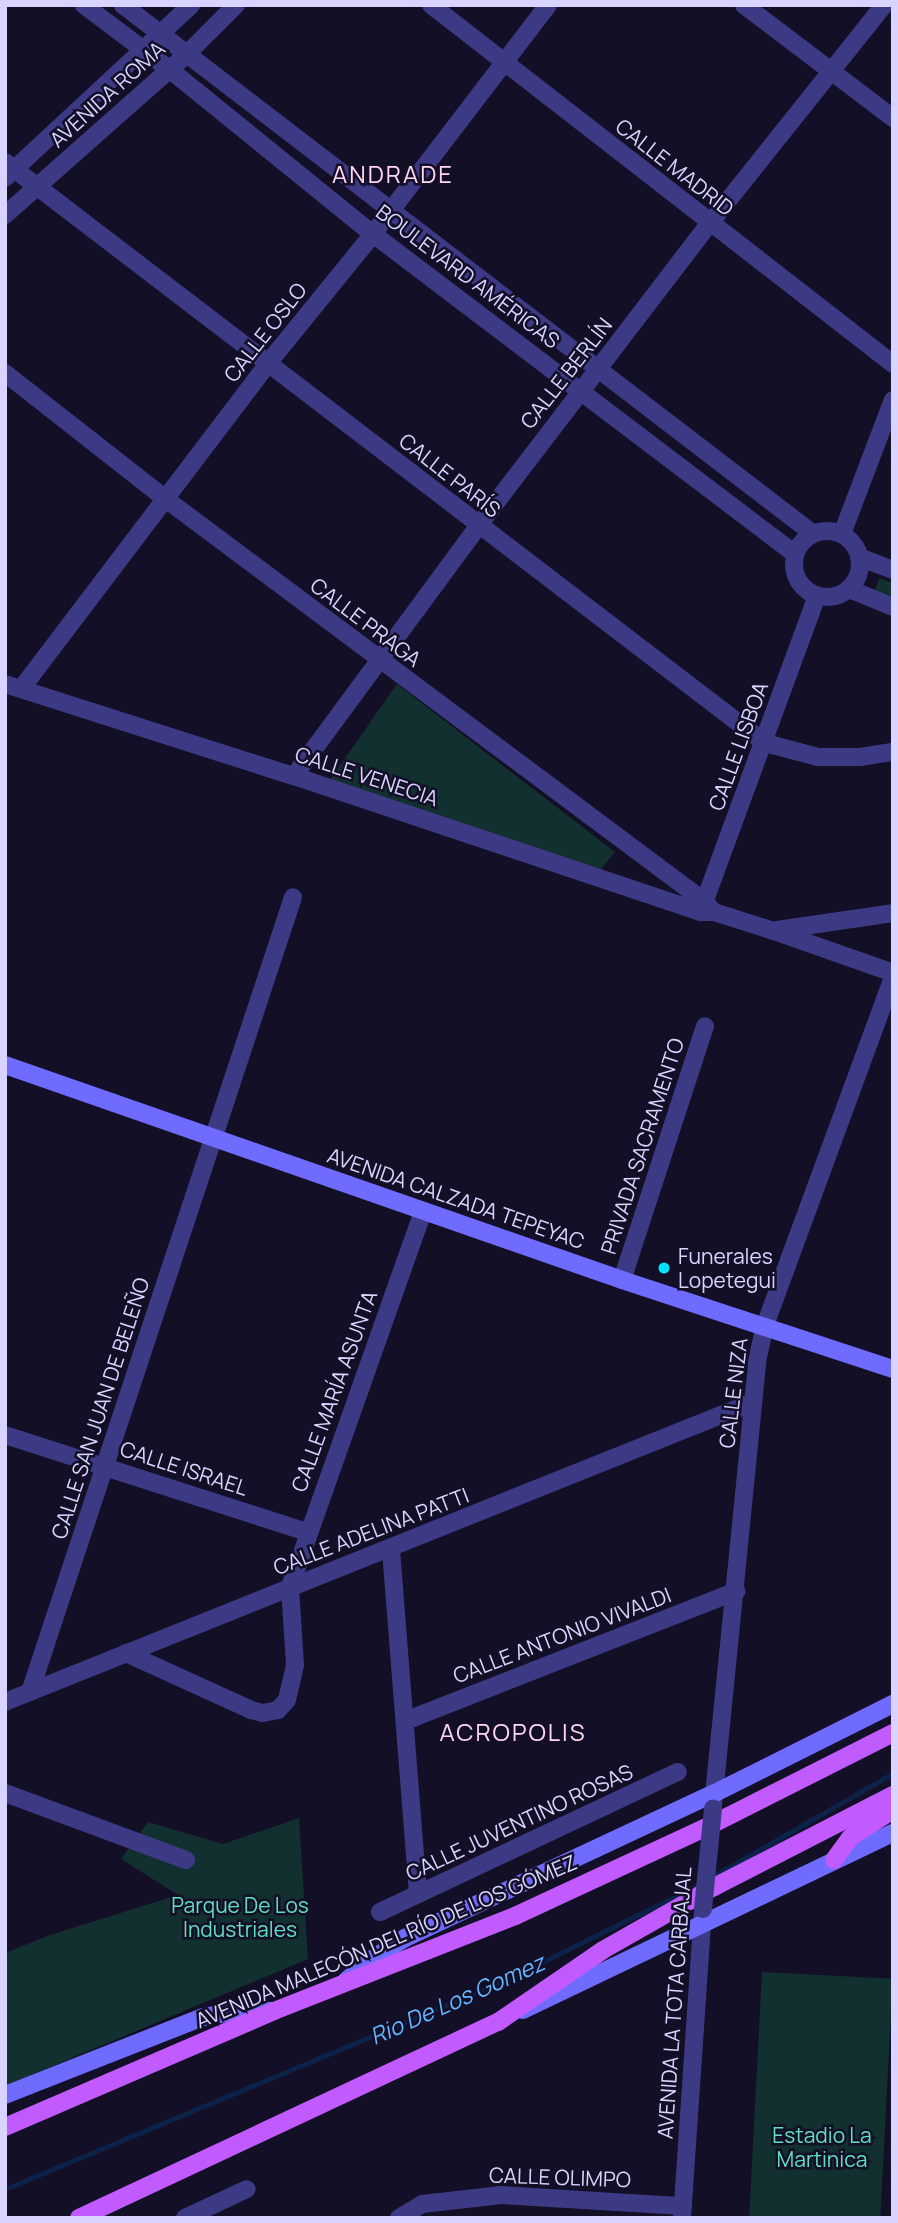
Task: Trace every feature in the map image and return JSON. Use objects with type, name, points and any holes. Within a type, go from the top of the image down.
[{"type":"main road","name":"AVENIDA MALECÓN DEL RÍO DE LOS GÓMEZ","points":[[5,2127],[274,2011],[515,1916],[705,1828],[893,1733]]},
{"type":"main road","points":[[79,2218],[498,2022],[603,1950],[714,1887],[893,1795]]},
{"type":"main road","points":[[834,1860],[851,1836],[893,1810]]},
{"type":"street","name":"BOULEVARD AMÉRICAS","points":[[84,5],[169,69],[373,234],[795,554]]},
{"type":"street","name":"BOULEVARD AMÉRICAS","points":[[123,5],[812,533]]},
{"type":"street","name":"AVENIDA ROMA","points":[[8,170],[191,5]]},
{"type":"street","name":"AVENIDA ROMA","points":[[5,215],[187,54],[236,5]]},
{"type":"street","name":"CALLE MADRID","points":[[430,5],[893,364]]},
{"type":"street","name":"CALLE OSLO","points":[[13,687],[167,500],[269,362],[373,234],[548,5]]},
{"type":"street","points":[[744,5],[893,118]]},
{"type":"street","name":"CALLE BERLÍN","points":[[294,776],[478,526],[710,223],[884,5]]},
{"type":"street","name":"CALLE PARÍS","points":[[8,170],[37,187],[269,362],[478,526],[765,743],[818,757],[860,757],[893,751]]},
{"type":"street","name":"CALLE PRAGA","points":[[5,373],[167,500],[706,908]]},
{"type":"street","points":[[842,534],[893,400]]},
{"type":"street","points":[[827,530],[842,534],[853,543],[859,557],[858,575],[849,589],[834,597],[817,596],[800,584],[793,564],[795,554],[801,542],[812,533],[827,530]]},
{"type":"street","points":[[859,557],[893,570]]},
{"type":"street","points":[[849,589],[893,607]]},
{"type":"street","name":"CALLE LISBOA","points":[[706,908],[817,596]]},
{"type":"street","name":"CALLE VENECIA","points":[[13,687],[774,930],[893,975]]},
{"type":"street","name":"CALLE SAN JUAN DE BELEÑO","points":[[30,1692],[293,897]]},
{"type":"street","points":[[774,930],[893,913]]},
{"type":"street","name":"CALLE NIZA","points":[[714,1800],[753,1402],[764,1328],[893,975]]},
{"type":"street","name":"PRIVADA SACRAMENTO","points":[[622,1280],[705,1026]]},
{"type":"street","name":"AVENIDA CALZADA TEPEYAC","points":[[5,1066],[622,1280],[893,1369]]},
{"type":"street","name":"CALLE MARÍA ASUNTA","points":[[290,1587],[423,1211]]},
{"type":"street","name":"CALLE ADELINA PATTI","points":[[5,1702],[290,1587],[391,1550],[753,1402]]},
{"type":"street","name":"CALLE ISRAEL","points":[[5,1435],[308,1532]]},
{"type":"street","points":[[391,1550],[418,1894]]},
{"type":"street","points":[[126,1653],[251,1710],[263,1713],[278,1710],[287,1700],[295,1665],[290,1587]]},
{"type":"street","name":"CALLE ANTONIO VIVALDI","points":[[405,1721],[736,1591]]},
{"type":"street","points":[[343,1984],[369,1961],[405,1938],[714,1800],[893,1704]]},
{"type":"street","name":"CALLE JUVENTINO ROSAS","points":[[380,1912],[678,1772]]},
{"type":"street","points":[[5,1793],[186,1860]]},
{"type":"street","name":"AVENIDA LA TOTA CARBAJAL","points":[[682,2212],[702,1917],[714,1800]]},
{"type":"street","points":[[498,2022],[583,1984],[702,1917],[893,1833]]},
{"type":"street","points":[[5,2095],[203,2017],[237,2011],[274,2011]]},
{"type":"street","points":[[185,2218],[247,2189]]},
{"type":"street","name":"CALLE OLIMPO","points":[[398,2218],[422,2204],[501,2195],[682,2212]]},
{"type":"green space","points":[[879,578],[893,583],[893,604],[873,597]]},
{"type":"green space","points":[[397,684],[615,852],[600,870],[329,781]]},
{"type":"green space","name":"Parque De Los Industriales","points":[[299,1818],[308,1959],[5,2086],[5,1953],[50,1935],[178,1895],[121,1859],[148,1822],[223,1844]]},
{"type":"green space","name":"Estadio La Martinica","points":[[762,1972],[893,1979],[880,2218],[749,2218]]},
{"type":"waterway","name":"Rio De Los Gomez","points":[[710,1878],[893,1773]]},
{"type":"waterway","name":"Rio De Los Gomez","points":[[5,2189],[504,1981],[702,1883]]},
{"type":"place","name":"Funerales Lopetegui","points":[[664,1268]]},
{"type":"district","name":"ANDRADE","points":[[393,174]]},
{"type":"district","name":"ACROPOLIS","points":[[513,1732]]}]
